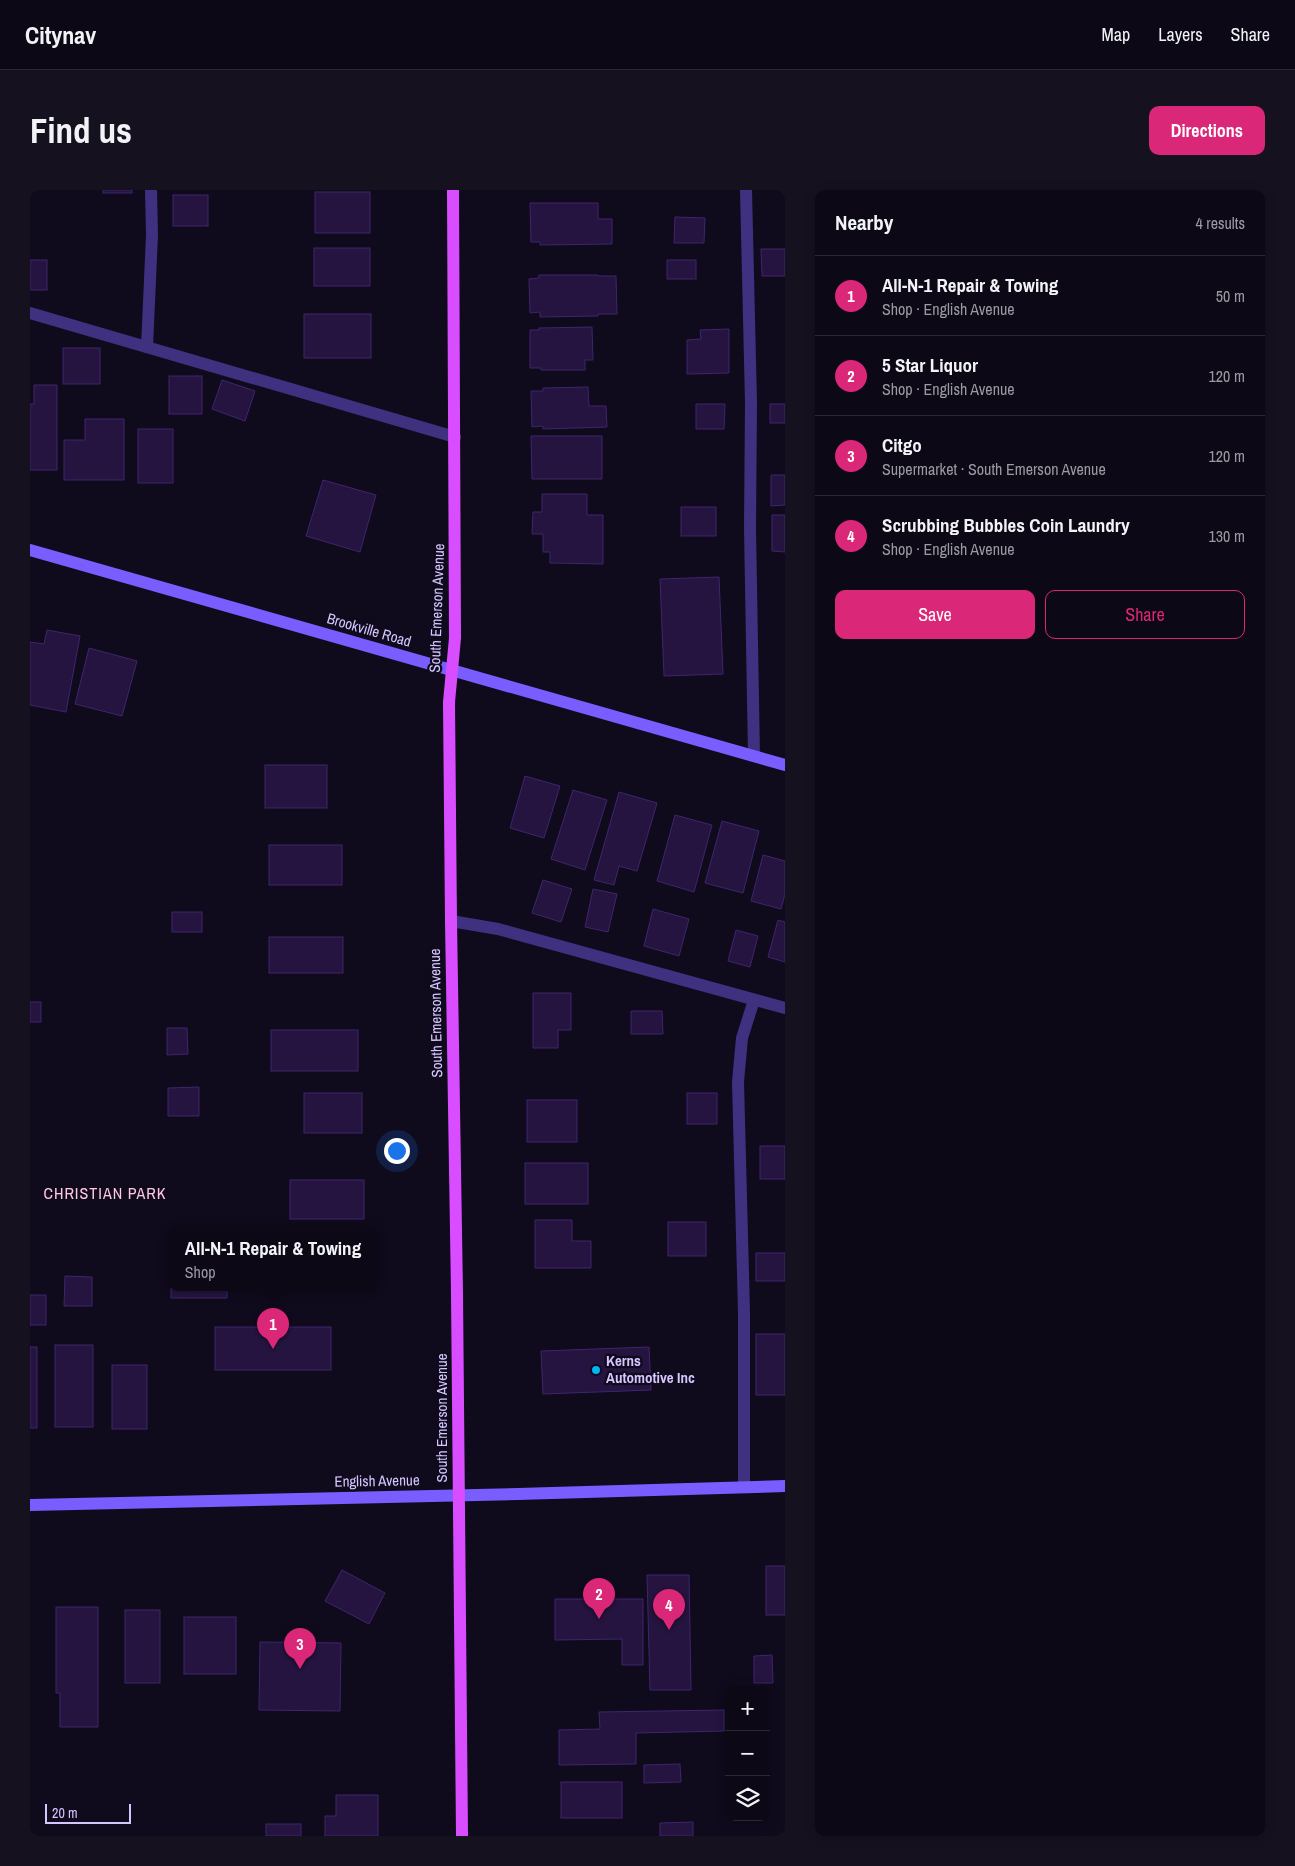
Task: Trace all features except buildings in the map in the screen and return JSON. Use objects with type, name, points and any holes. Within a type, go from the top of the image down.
[{"type":"main road","name":"South Emerson Avenue","points":[[453,190],[455,638],[449,702],[458,1293],[462,1836]]},
{"type":"street","name":"Brookville Road","points":[[30,550],[785,765]]},
{"type":"street","name":"English Avenue","points":[[30,1505],[785,1486]]},
{"type":"lane","points":[[147,347],[152,235],[151,190]]},
{"type":"lane","points":[[746,190],[751,403],[750,529],[754,756]]},
{"type":"lane","points":[[30,314],[193,362],[320,396],[454,437]]},
{"type":"lane","points":[[451,921],[498,929],[785,1008]]},
{"type":"lane","points":[[744,1487],[744,1313],[738,1082],[742,1038],[754,1000]]},
{"type":"place","name":"All-N-1 Repair & Towing","points":[[273,1349]]},
{"type":"place","name":"Kerns Automotive Inc","points":[[596,1370]]},
{"type":"place","name":"5 Star Liquor","points":[[599,1619]]},
{"type":"place","name":"Scrubbing Bubbles Coin Laundry","points":[[669,1630]]},
{"type":"place","name":"Citgo","points":[[300,1669]]},
{"type":"district","name":"CHRISTIAN PARK","points":[[105,1193]]}]
